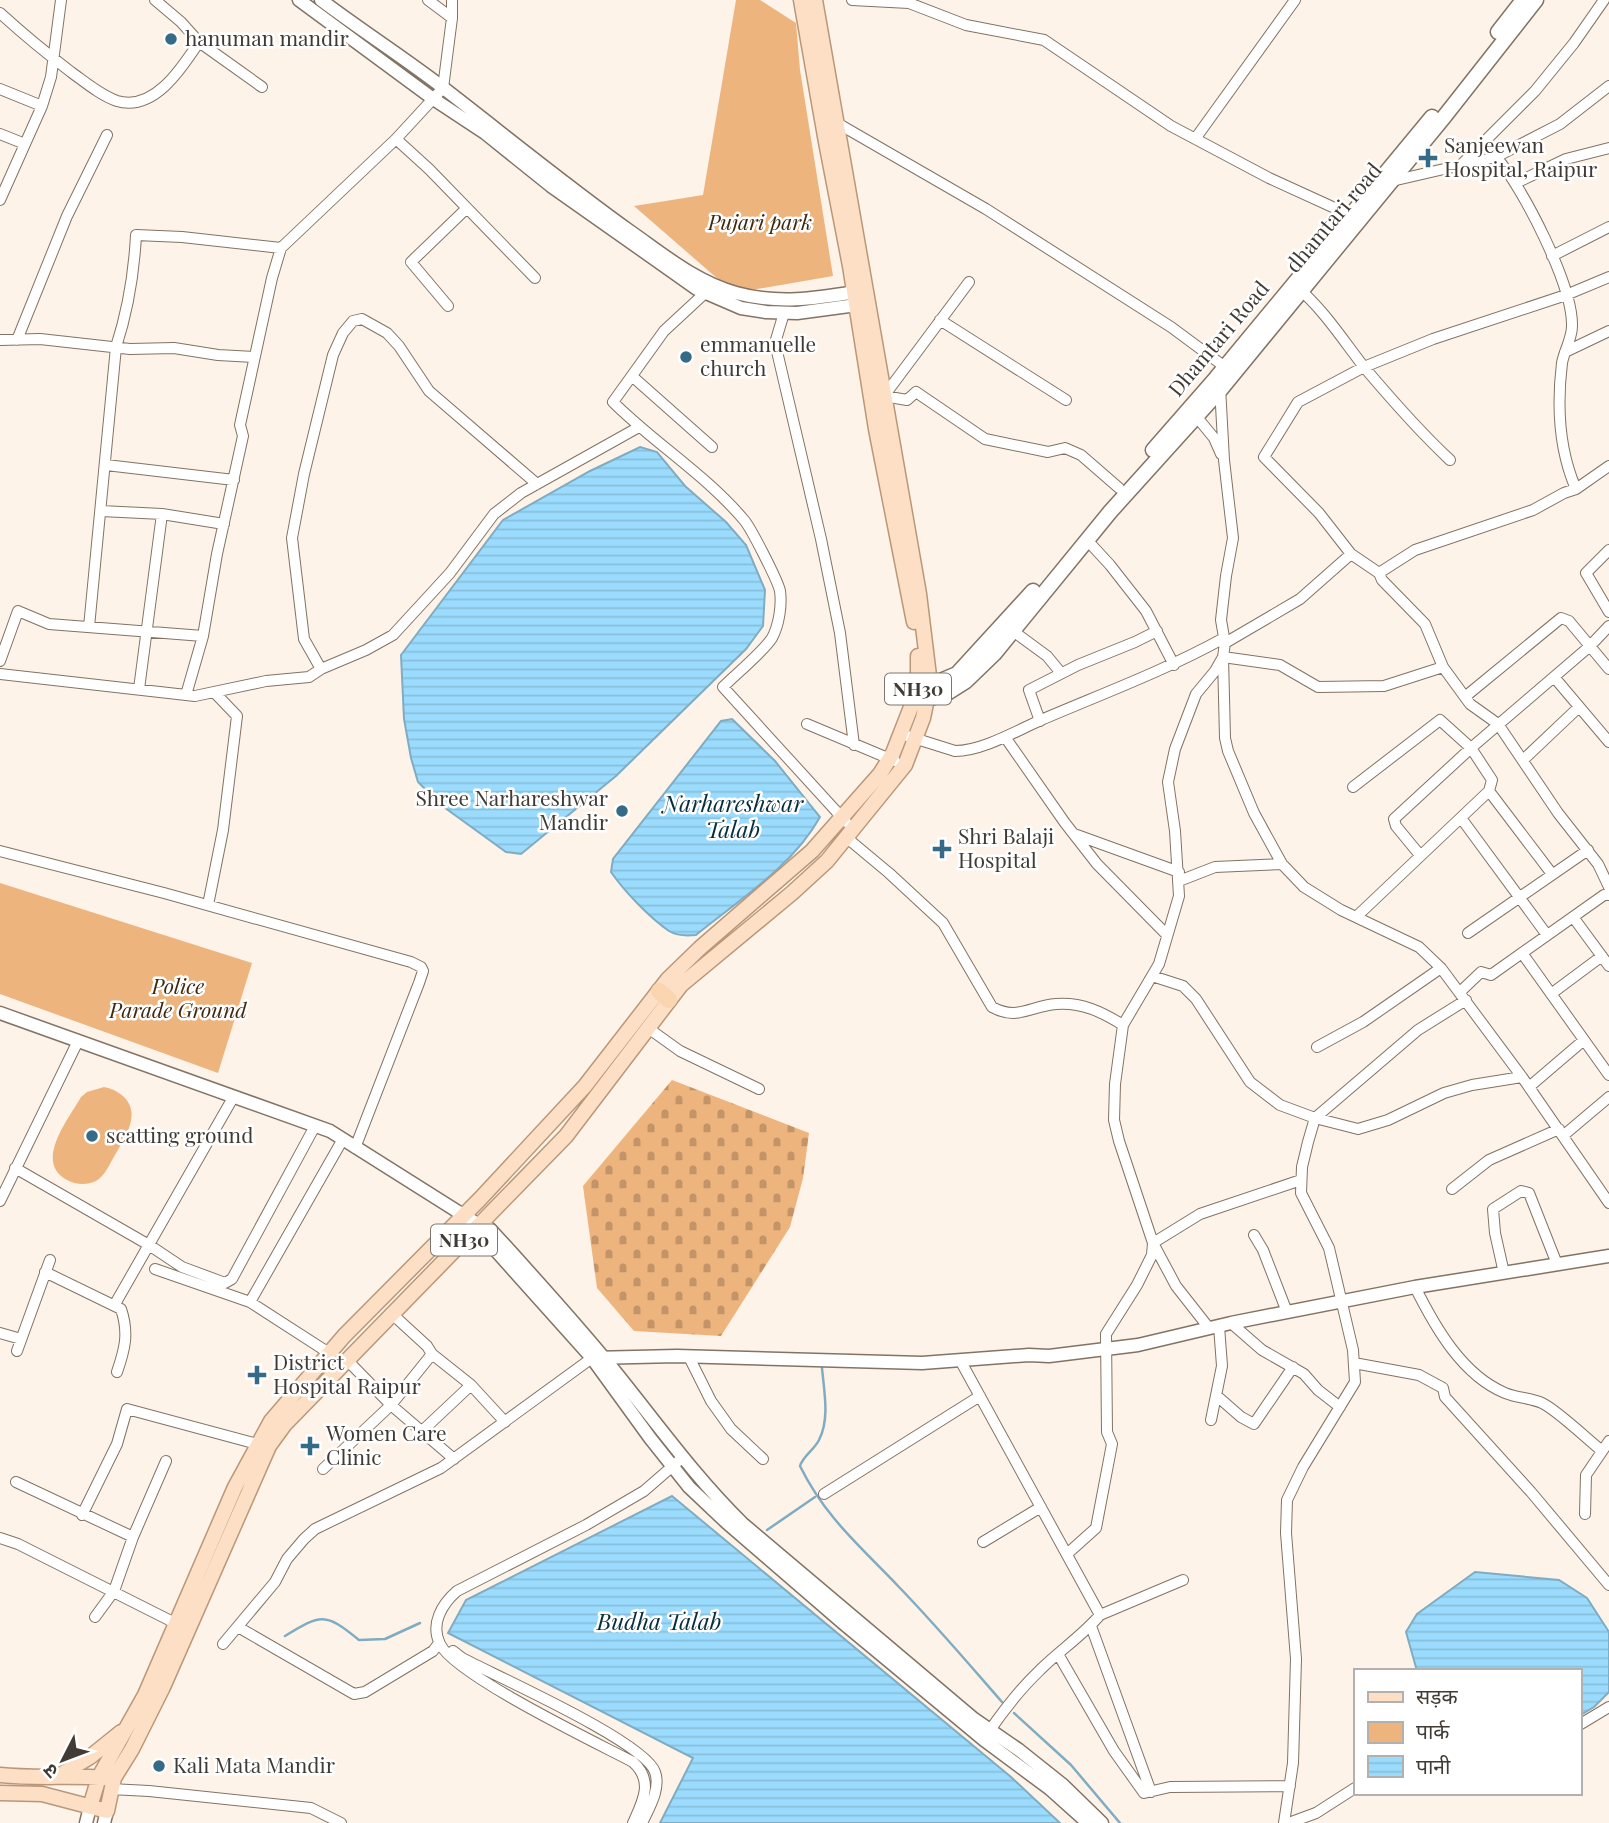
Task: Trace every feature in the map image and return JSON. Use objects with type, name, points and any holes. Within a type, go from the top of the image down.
[{"type":"main road","name":"NH30","points":[[0,1793],[42,1794],[90,1807],[106,1817],[108,1782],[127,1727],[183,1627],[270,1446],[285,1424],[566,1136],[648,1028],[664,995],[681,985],[792,894],[850,834],[905,765],[908,737],[923,690],[919,594],[884,396],[861,298],[801,0]]},
{"type":"main road","name":"NH30","points":[[814,0],[837,123],[876,429],[915,629],[923,690]]},
{"type":"main road","name":"Dhamtari Road","points":[[923,690],[964,668],[1040,584],[1119,488],[1221,378],[1297,287],[1350,215],[1388,178],[1523,0]]},
{"type":"main road","name":"dhamtari road","points":[[923,690],[947,693],[966,681],[1013,631],[1087,540],[1196,416],[1221,378],[1536,0]]},
{"type":"main road","name":"NH30","points":[[90,1807],[132,1749],[163,1688],[235,1487],[257,1444],[288,1398],[584,1086],[664,995],[700,948],[812,852],[880,774],[908,737]]},
{"type":"main road","points":[[56,1777],[90,1757],[127,1727]]},
{"type":"main road","points":[[0,1775],[108,1782]]},
{"type":"street","points":[[0,200],[4,184],[42,106],[54,60],[61,0]]},
{"type":"street","points":[[155,0],[181,22],[198,42],[262,87]]},
{"type":"street","points":[[299,0],[485,134],[551,186],[673,274],[705,293],[741,307],[784,313],[797,313],[861,298]]},
{"type":"street","points":[[321,0],[443,88],[560,180],[698,277],[734,293],[759,298],[797,301],[861,298]]},
{"type":"street","points":[[428,0],[452,18]]},
{"type":"street","points":[[186,695],[203,636],[243,436],[240,425],[281,248],[396,139],[443,88],[452,0]]},
{"type":"street","points":[[852,0],[909,3],[967,25],[1044,40],[1171,126],[1280,184],[1350,215]]},
{"type":"street","points":[[1195,139],[1295,0]]},
{"type":"street","points":[[1460,165],[1535,91],[1604,0]]},
{"type":"street","points":[[0,13],[54,60],[95,90],[115,100],[137,101],[153,95],[180,71],[198,42]]},
{"type":"street","points":[[1388,178],[1496,157],[1560,124],[1609,86]]},
{"type":"street","points":[[0,89],[42,106]]},
{"type":"street","points":[[837,123],[986,208],[1171,327],[1221,378],[1224,460],[1233,538],[1223,609],[1225,737],[1228,751],[1254,813],[1282,864],[1304,887],[1356,917],[1419,947],[1441,968],[1608,1199]]},
{"type":"street","points":[[0,134],[25,144]]},
{"type":"street","points":[[17,340],[67,216],[107,135]]},
{"type":"street","points":[[396,139],[429,169],[535,278]]},
{"type":"street","points":[[1516,183],[1566,159],[1609,148]]},
{"type":"street","points":[[1496,157],[1516,183],[1552,256],[1566,295],[1572,327],[1562,362],[1561,433],[1570,475],[1576,489]]},
{"type":"street","points":[[448,306],[411,262],[467,208]]},
{"type":"street","points":[[1552,256],[1609,227]]},
{"type":"street","points":[[89,627],[116,347],[127,313],[136,235],[182,237],[281,248]]},
{"type":"street","points":[[1609,277],[1566,295],[1433,339],[1364,367],[1298,402],[1265,457],[1319,513],[1351,554],[1378,573],[1425,624],[1443,667],[1470,704],[1498,724],[1558,813],[1588,850],[1609,887]]},
{"type":"street","points":[[969,282],[884,396],[907,400],[916,393],[985,439],[1048,452],[1065,448],[1081,455],[1119,488]]},
{"type":"street","points":[[1297,287],[1328,318],[1364,367],[1450,460]]},
{"type":"street","points":[[705,293],[664,331],[613,402],[745,521],[780,589],[780,616],[772,638],[723,687],[842,818],[850,834],[943,923],[992,1007],[1004,1014],[1056,1004],[1092,1007],[1124,1025]]},
{"type":"street","points":[[784,313],[775,343],[819,526],[841,633],[854,745]]},
{"type":"street","points":[[321,669],[304,639],[292,538],[304,474],[333,355],[344,332],[353,321],[362,319],[387,334],[399,346],[429,391],[537,484]]},
{"type":"street","points":[[940,320],[1066,400]]},
{"type":"street","points":[[1565,352],[1609,331]]},
{"type":"street","points":[[0,340],[40,339],[130,349],[174,348],[254,357]]},
{"type":"street","points":[[632,377],[712,447]]},
{"type":"street","points":[[1196,416],[1214,438],[1224,460]]},
{"type":"street","points":[[0,674],[195,696],[266,681],[309,677],[393,635],[450,573],[494,514],[521,493],[639,428]]},
{"type":"street","points":[[106,465],[234,480]]},
{"type":"street","points":[[1378,573],[1415,550],[1533,510],[1564,492],[1576,489],[1609,466]]},
{"type":"street","points":[[101,511],[162,514],[224,524]]},
{"type":"street","points":[[139,689],[162,514]]},
{"type":"street","points":[[1087,540],[1146,611],[1174,665]]},
{"type":"street","points":[[1609,550],[1586,573],[1609,612]]},
{"type":"street","points":[[908,737],[955,751],[964,751],[1005,737],[1224,641],[1300,599],[1351,554]]},
{"type":"street","points":[[0,661],[18,611],[49,624],[203,636]]},
{"type":"street","points":[[1466,696],[1561,618],[1569,621],[1609,669]]},
{"type":"street","points":[[1419,854],[1396,826],[1394,819],[1498,724],[1590,646],[1609,626]]},
{"type":"street","points":[[1013,631],[1047,656],[1061,673]]},
{"type":"street","points":[[1040,721],[1029,690],[1157,631]]},
{"type":"street","points":[[1223,657],[1280,665],[1318,687],[1384,685],[1443,667]]},
{"type":"street","points":[[1223,657],[1196,694],[1175,749],[1168,782],[1179,897],[1159,964],[1124,1025],[1117,1057],[1114,1120],[1128,1173],[1153,1243],[1176,1286],[1220,1326],[1293,1367],[1340,1407]]},
{"type":"street","points":[[1554,677],[1609,742]]},
{"type":"street","points":[[208,905],[223,830],[237,716],[214,692]]},
{"type":"street","points":[[1523,760],[1580,707]]},
{"type":"street","points":[[1353,787],[1440,720],[1471,748],[1492,780],[1489,791],[1419,854],[1356,917]]},
{"type":"street","points":[[807,724],[905,765]]},
{"type":"street","points":[[1005,737],[1097,864],[1167,935]]},
{"type":"street","points":[[1489,791],[1552,874]]},
{"type":"street","points":[[1461,818],[1547,935]]},
{"type":"street","points":[[1073,834],[1179,877],[1215,867],[1282,864]]},
{"type":"street","points":[[1468,933],[1588,850]]},
{"type":"street","points":[[0,851],[208,905],[421,967],[424,971],[355,1148]]},
{"type":"street","points":[[1354,1789],[1316,1813],[1287,1823],[1293,1763],[1296,1659],[1286,1533],[1287,1500],[1303,1467],[1355,1382],[1353,1350],[1329,1248],[1301,1193],[1308,1142],[1315,1118],[1418,1030],[1463,996],[1481,972],[1491,975],[1604,895],[1609,895]]},
{"type":"street","points":[[1573,917],[1609,966]]},
{"type":"street","points":[[1522,953],[1609,1075]]},
{"type":"street","points":[[1551,994],[1602,956]]},
{"type":"street","points":[[1317,1046],[1363,1022],[1441,968]]},
{"type":"street","points":[[1152,976],[1183,986],[1196,999],[1251,1082],[1280,1105],[1315,1118],[1358,1129],[1388,1120],[1444,1093],[1472,1085],[1522,1077]]},
{"type":"street","points":[[0,1013],[330,1131],[465,1214],[479,1225],[481,1234],[598,1358],[678,1462],[689,1488],[726,1522],[987,1735],[1088,1823]]},
{"type":"street","points":[[648,1028],[680,1051],[760,1089]]},
{"type":"street","points":[[1529,1087],[1584,1040]]},
{"type":"street","points":[[0,1201],[78,1041]]},
{"type":"street","points":[[115,1304],[234,1096]]},
{"type":"street","points":[[1452,1189],[1489,1160],[1561,1132],[1609,1097]]},
{"type":"street","points":[[15,1168],[182,1266],[225,1283],[232,1279],[316,1126]]},
{"type":"street","points":[[250,1303],[343,1139]]},
{"type":"street","points":[[1153,1243],[1200,1214],[1301,1180]]},
{"type":"street","points":[[1504,1273],[1493,1209],[1521,1191],[1529,1193],[1557,1264]]},
{"type":"street","points":[[1254,1235],[1263,1250],[1287,1312]]},
{"type":"street","points":[[1067,1554],[1096,1528],[1112,1444],[1107,1432],[1106,1334],[1137,1285],[1152,1255],[1153,1243]]},
{"type":"street","points":[[223,1644],[275,1583],[295,1549],[315,1529],[419,1480],[454,1459],[598,1358],[689,1357],[922,1363],[1049,1356],[1139,1345],[1341,1301],[1609,1256]]},
{"type":"street","points":[[17,1351],[50,1260]]},
{"type":"street","points":[[155,1269],[250,1303],[329,1353]]},
{"type":"street","points":[[45,1272],[121,1309],[127,1335],[117,1372]]},
{"type":"street","points":[[1415,1287],[1434,1324],[1470,1369],[1506,1394],[1543,1403],[1602,1451]]},
{"type":"street","points":[[391,1313],[427,1346],[432,1354],[471,1385],[505,1422]]},
{"type":"street","points":[[1210,1420],[1222,1366],[1220,1326]]},
{"type":"street","points":[[0,1333],[21,1339]]},
{"type":"street","points":[[323,1469],[349,1441],[391,1405],[432,1354]]},
{"type":"street","points":[[689,1357],[711,1401],[731,1429],[763,1459]]},
{"type":"street","points":[[346,1359],[391,1405],[454,1459]]},
{"type":"street","points":[[960,1360],[1100,1615]]},
{"type":"street","points":[[1354,1363],[1419,1375],[1443,1388],[1445,1397],[1531,1492],[1609,1585]]},
{"type":"street","points":[[1217,1396],[1241,1417],[1254,1424],[1293,1367]]},
{"type":"street","points":[[421,1432],[471,1385]]},
{"type":"street","points":[[824,1494],[979,1396]]},
{"type":"street","points":[[82,1515],[117,1444],[127,1409],[257,1444]]},
{"type":"street","points":[[1586,1514],[1586,1475],[1609,1441]]},
{"type":"street","points":[[96,1617],[114,1591],[133,1537],[166,1461]]},
{"type":"street","points":[[633,1823],[646,1790],[641,1769],[633,1762],[462,1667],[439,1643],[436,1628],[446,1600],[457,1591],[586,1525],[644,1491],[678,1462]]},
{"type":"street","points":[[16,1482],[133,1537]]},
{"type":"street","points":[[983,1542],[1041,1507]]},
{"type":"street","points":[[0,1538],[18,1544],[183,1627]]},
{"type":"street","points":[[987,1735],[1002,1712],[1025,1686],[1100,1615],[1183,1580]]},
{"type":"street","points":[[1091,1626],[1151,1792]]},
{"type":"street","points":[[237,1627],[354,1693],[365,1692],[416,1662],[439,1643]]},
{"type":"street","points":[[436,1628],[448,1647],[461,1658],[617,1737],[650,1762],[656,1781],[654,1797],[642,1823]]},
{"type":"street","points":[[1058,1654],[1114,1751],[1144,1794],[1170,1787],[1290,1786]]},
{"type":"street","points":[[1581,1724],[1609,1707]]},
{"type":"street","points":[[987,1735],[1019,1750],[1063,1785],[1102,1823]]},
{"type":"street","points":[[108,1782],[149,1791],[311,1808],[341,1823]]},
{"type":"street","points":[[86,1823],[90,1807]]},
{"type":"street","points":[[1316,1813],[1323,1823]]},
{"type":"green space","name":"Pujari park","points":[[736,0],[760,0],[796,23],[800,70],[833,276],[734,293],[634,206],[703,195]]},
{"type":"green space","name":"Police Parade Ground","points":[[0,883],[252,963],[218,1073],[0,994]]},
{"type":"green space","points":[[672,1080],[809,1133],[803,1178],[790,1227],[721,1336],[634,1331],[597,1288],[583,1186]]},
{"type":"green space","name":"scatting ground","points":[[104,1087],[123,1096],[129,1103],[130,1126],[105,1173],[99,1179],[86,1184],[69,1181],[58,1173],[53,1164],[56,1141],[81,1097],[87,1092]]},
{"type":"water","points":[[640,447],[657,452],[685,486],[726,522],[746,545],[765,590],[763,626],[746,649],[616,776],[521,854],[506,852],[441,805],[418,782],[404,719],[401,655],[503,520],[590,471]]},
{"type":"water","name":"Narhareshwar Talab","points":[[732,719],[775,761],[820,817],[795,851],[747,895],[696,935],[675,934],[654,919],[623,887],[611,872],[613,859],[721,721]]},
{"type":"water","name":"Budha Talab","points":[[672,1496],[1011,1777],[1060,1823],[660,1823],[693,1758],[448,1633],[466,1600]]},
{"type":"water","points":[[1475,1572],[1559,1580],[1587,1598],[1609,1632],[1609,1692],[1594,1707],[1581,1715],[1581,1669],[1416,1669],[1406,1632],[1417,1614]]},
{"type":"waterway","points":[[822,1368],[825,1405],[822,1432],[800,1466],[832,1516],[925,1614],[1002,1702]]},
{"type":"waterway","points":[[767,1530],[815,1497]]},
{"type":"waterway","points":[[285,1636],[307,1623],[323,1619],[338,1624],[359,1640],[385,1639],[420,1623]]},
{"type":"waterway","points":[[1014,1713],[1071,1765],[1120,1823]]},
{"type":"place","name":"hanuman mandir","points":[[171,39]]},
{"type":"place","name":"Sanjeewan Hospital, Raipur","points":[[1428,158]]},
{"type":"place","name":"emmanuelle church","points":[[686,357]]},
{"type":"place","name":"Shree Narhareshwar Mandir","points":[[622,811]]},
{"type":"place","name":"Shri Balaji Hospital","points":[[942,849]]},
{"type":"place","name":"scatting ground","points":[[92,1136]]},
{"type":"place","name":"District Hospital Raipur","points":[[257,1375]]},
{"type":"place","name":"Women Care Clinic","points":[[310,1446]]},
{"type":"place","name":"Kali Mata Mandir","points":[[159,1766]]}]
